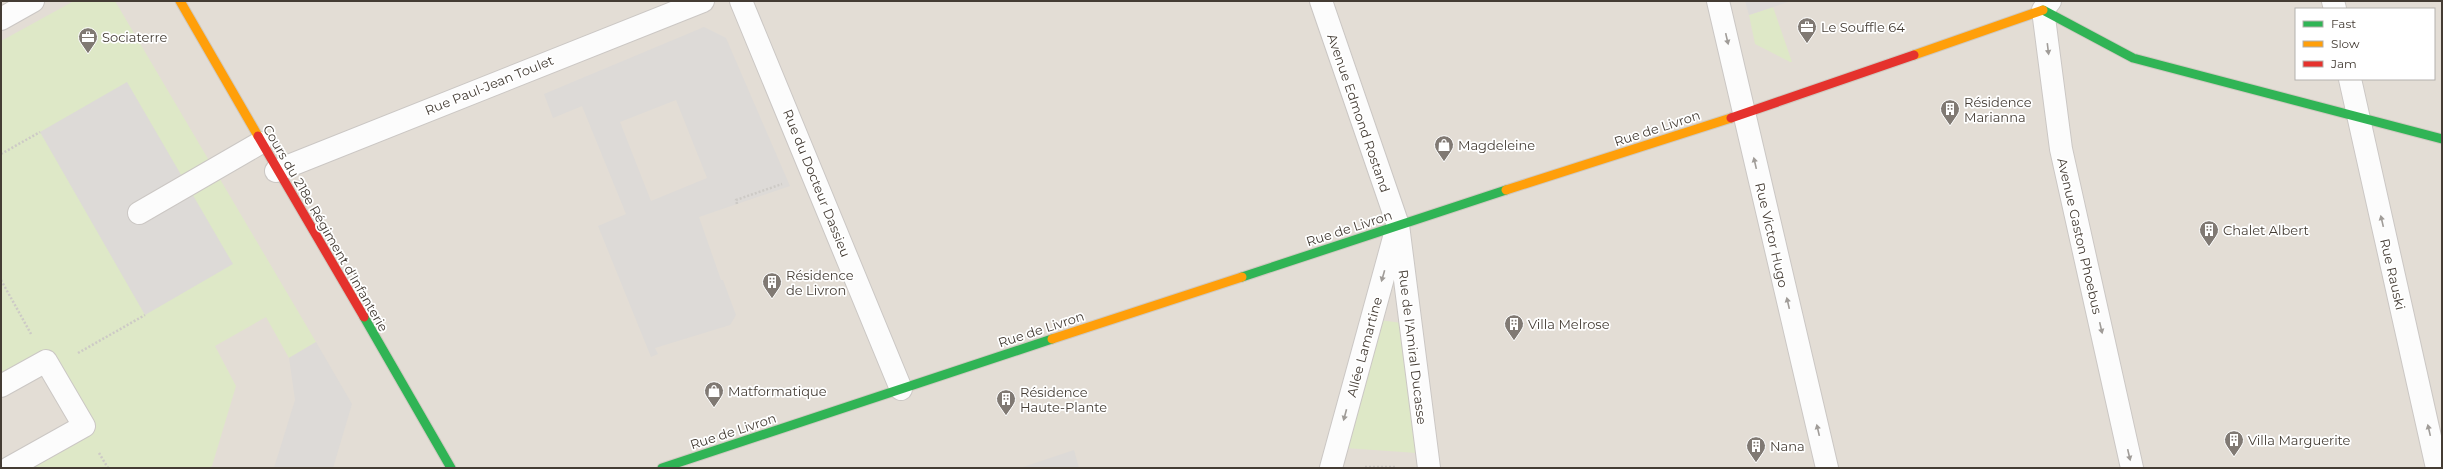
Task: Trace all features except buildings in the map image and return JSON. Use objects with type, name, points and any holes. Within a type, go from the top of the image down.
[{"type":"street","points":[[1,19],[33,1]]},
{"type":"street","name":"Cours du 218e Régiment d'Infanterie","points":[[180,1],[276,171],[451,468]]},
{"type":"street","name":"Rue Paul-Jean Toulet","points":[[276,171],[703,1]]},
{"type":"street","name":"Rue du Docteur Dassieu","points":[[741,1],[901,389]]},
{"type":"street","name":"Avenue Edmond Rostand","points":[[1321,1],[1398,225]]},
{"type":"street","name":"Rue Victor Hugo","points":[[1718,1],[1827,468]]},
{"type":"street","points":[[2044,4],[2134,58],[2442,139]]},
{"type":"street","name":"Rue de Livron","points":[[662,468],[1398,225],[1744,114],[2044,4]]},
{"type":"street","name":"Avenue Gaston Phoebus","points":[[2044,4],[2061,149],[2132,468]]},
{"type":"street","name":"Rue Rauski","points":[[2350,80],[2437,468]]},
{"type":"street","points":[[139,213],[260,143]]},
{"type":"street","name":"Rue de l'Amiral Ducasse","points":[[1398,225],[1429,467]]},
{"type":"street","name":"Allée Lamartine","points":[[1331,468],[1398,225]]},
{"type":"street","points":[[1,386],[48,364],[84,426],[9,468]]},
{"type":"path","points":[[1,154],[40,132]]},
{"type":"path","points":[[737,204],[736,200],[812,173]]},
{"type":"path","points":[[1,280],[48,364],[145,315]]},
{"type":"path","points":[[1331,468],[1429,467]]},
{"type":"shaded area","points":[[1,1],[2442,1],[2442,468],[1,468]]},
{"type":"shaded area","points":[[1745,1],[1791,1],[1749,15]]},
{"type":"shaded area","points":[[704,27],[726,38],[790,186],[699,217],[721,280],[723,280],[736,315],[730,325],[655,348],[658,354],[651,357],[598,226],[626,214],[582,106],[553,118],[544,94]],"holes":[[[676,100],[707,178],[651,201],[620,122]]]},
{"type":"shaded area","points":[[127,82],[233,264],[145,315],[40,132]]},
{"type":"shaded area","points":[[316,342],[352,404],[333,468],[274,468],[295,400],[289,358]]},
{"type":"shaded area","points":[[1074,450],[1079,468],[1020,468]]},
{"type":"green space","points":[[74,1],[115,1],[316,342],[289,358],[266,317],[215,346],[236,386],[212,466],[209,468],[32,468],[93,434],[95,428],[48,350],[1,375],[1,41]]},
{"type":"green space","points":[[1773,7],[1792,62],[1755,44],[1749,15]]},
{"type":"green space","points":[[1379,320],[1402,323],[1417,453],[1345,448]]},
{"type":"traffic: fast","points":[[2043,10],[2133,58],[2442,139]]},
{"type":"traffic: fast","points":[[1242,277],[1506,190]]},
{"type":"traffic: fast","points":[[364,317],[451,468]]},
{"type":"traffic: fast","points":[[662,468],[1052,339]]},
{"type":"traffic: slow","points":[[180,1],[258,136]]},
{"type":"traffic: slow","points":[[1914,55],[2043,10]]},
{"type":"traffic: slow","points":[[1506,190],[1731,118]]},
{"type":"traffic: slow","points":[[1052,339],[1242,277]]},
{"type":"traffic: jam","points":[[1731,118],[1914,55]]},
{"type":"traffic: jam","points":[[258,136],[364,317]]},
{"type":"place","name":"Le Souffle 64","points":[[1807,44]]},
{"type":"place","name":"Sociaterre","points":[[88,54]]},
{"type":"place","name":"Résidence Marianna","points":[[1950,126]]},
{"type":"place","name":"Magdeleine","points":[[1444,162]]},
{"type":"place","name":"Chalet Albert","points":[[2209,247]]},
{"type":"place","name":"Résidence de Livron","points":[[772,299]]},
{"type":"place","name":"Villa Melrose","points":[[1514,341]]},
{"type":"place","name":"Matformatique","points":[[714,408]]},
{"type":"place","name":"Résidence Haute-Plante","points":[[1006,416]]},
{"type":"place","name":"Villa Marguerite","points":[[2234,457]]},
{"type":"place","name":"Nana","points":[[1756,463]]}]
